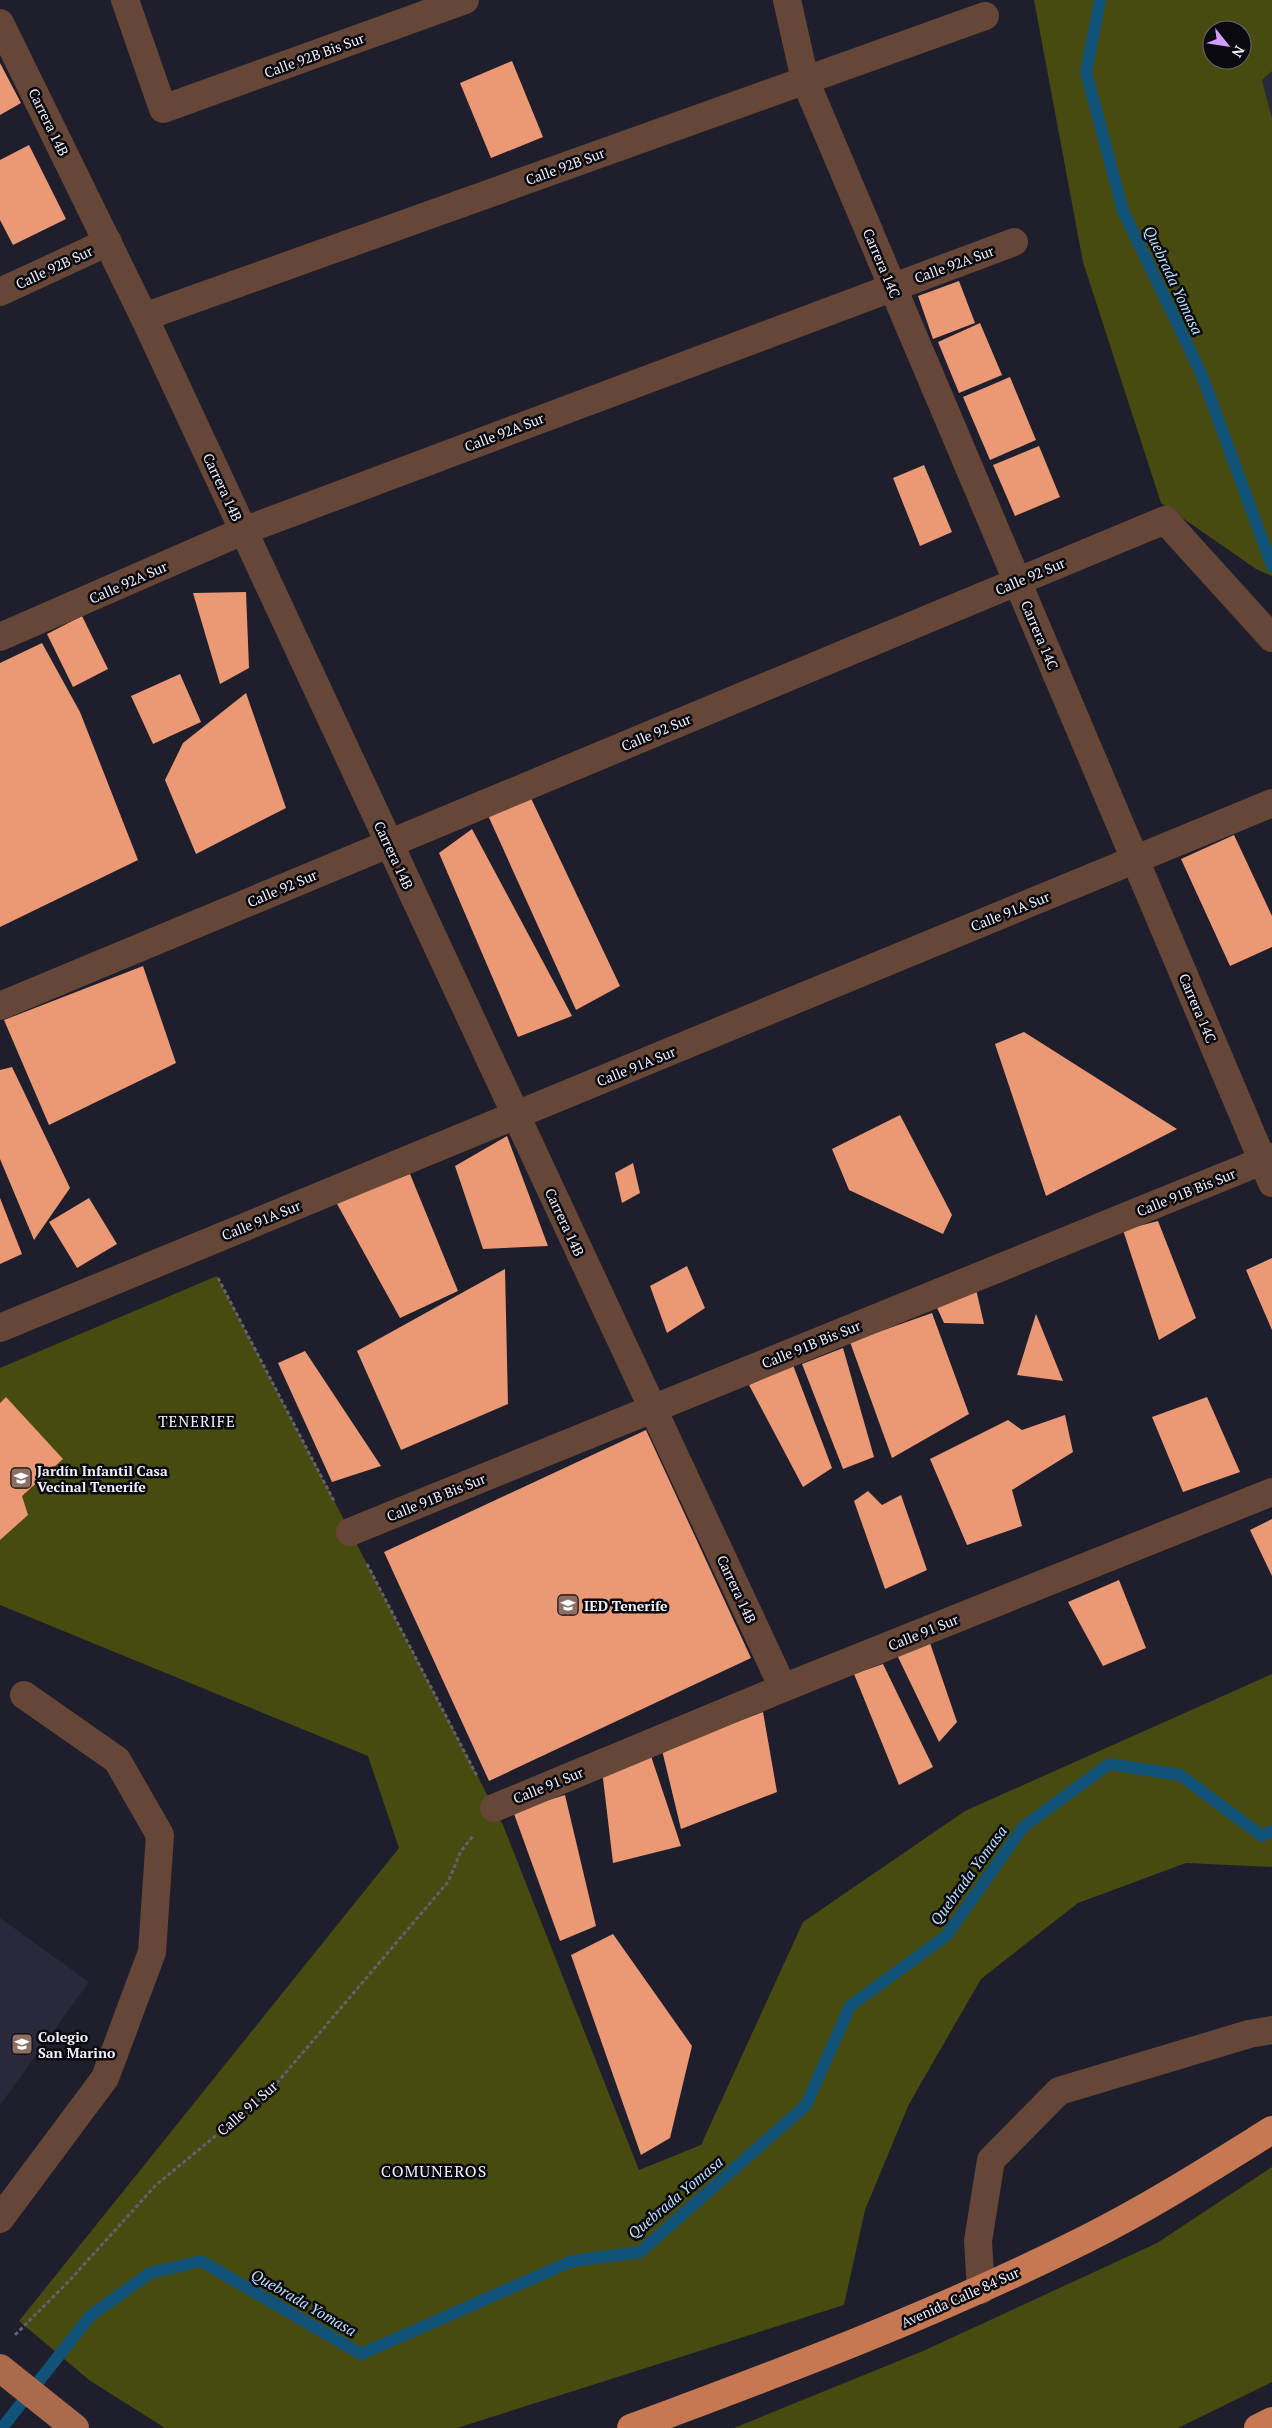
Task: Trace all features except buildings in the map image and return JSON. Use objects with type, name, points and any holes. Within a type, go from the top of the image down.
[{"type":"highway","name":"Avenida Calle 84 Sur","points":[[631,2428],[780,2373],[981,2290],[1088,2238],[1192,2180],[1272,2130]]},
{"type":"highway","points":[[1258,2428],[1272,2421]]},
{"type":"main road","points":[[0,2368],[66,2421]]},
{"type":"street","name":"Calle 92B Bis Sur","points":[[124,0],[163,109],[465,0]]},
{"type":"street","name":"Carrera 14C","points":[[788,0],[805,80],[1135,859],[1269,1167]]},
{"type":"street","name":"Calle 92B Sur","points":[[144,317],[985,16]]},
{"type":"street","name":"Carrera 14B","points":[[0,23],[144,317],[783,1688]]},
{"type":"street","name":"Calle 92B Sur","points":[[0,292],[108,242]]},
{"type":"street","name":"Calle 92A Sur","points":[[0,638],[243,531],[1014,242]]},
{"type":"street","name":"Calle 92 Sur","points":[[0,1006],[1165,520],[1272,638]]},
{"type":"street","name":"Calle 91A Sur","points":[[0,1328],[1272,803]]},
{"type":"street","name":"Calle 91B Bis Sur","points":[[350,1532],[653,1409],[1269,1167]]},
{"type":"street","name":"Calle 91 Sur","points":[[494,1808],[783,1688],[1272,1492]]},
{"type":"street","points":[[0,2219],[105,2078],[152,1952],[160,1835],[117,1760],[24,1696]]},
{"type":"street","points":[[981,2290],[978,2242],[991,2160],[1059,2091],[1249,2034],[1272,2030]]},
{"type":"path","name":"Calle 91 Sur","points":[[11,2339],[69,2281],[156,2185],[270,2091],[448,1882],[461,1852],[494,1808]]},
{"type":"shaded area","points":[[1272,71],[1272,118],[1262,80]]},
{"type":"shaded area","name":"Colegio San Marino","points":[[0,1918],[89,1982],[0,2105]]},
{"type":"green space","points":[[1034,0],[1272,0],[1272,71],[1262,80],[1272,118],[1272,576],[1256,569],[1161,503],[1083,262]]},
{"type":"green space","points":[[217,1276],[503,1825],[639,2170],[701,2145],[803,1922],[965,1811],[1272,1674],[1272,1867],[1186,1863],[1078,1903],[981,1979],[909,2104],[865,2210],[844,2305],[457,2428],[165,2428],[89,2380],[19,2321],[399,1848],[368,1756],[0,1605],[0,1368]]},
{"type":"green space","points":[[1272,2167],[1272,2382],[1178,2428],[734,2428],[923,2351],[1157,2243]]},
{"type":"waterway","name":"Quebrada Yomasa","points":[[1100,0],[1086,72],[1123,211],[1201,373],[1272,566]]},
{"type":"waterway","name":"Quebrada Yomasa","points":[[2,2428],[90,2316],[150,2273],[201,2261],[361,2354],[572,2261],[640,2252],[806,2105],[850,2006],[946,1936],[1023,1827],[1109,1764],[1180,1775],[1262,1836],[1272,1831]]},
{"type":"place","name":"Jardín Infantil Casa Vecinal Tenerife","points":[[21,1478]]},
{"type":"place","name":"IED Tenerife","points":[[568,1605]]},
{"type":"place","name":"Colegio San Marino","points":[[22,2044]]},
{"type":"district","name":"TENERIFE","points":[[197,1421]]},
{"type":"district","name":"COMUNEROS","points":[[434,2171]]}]
